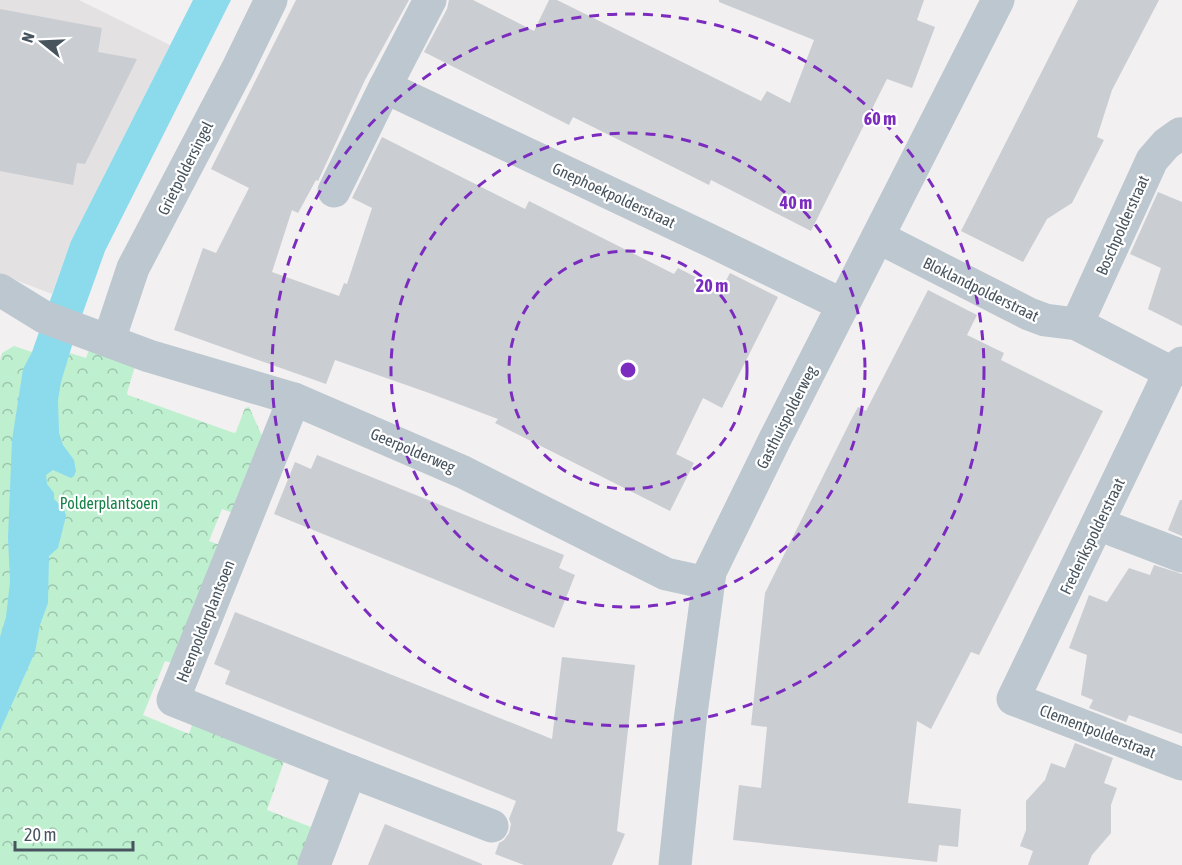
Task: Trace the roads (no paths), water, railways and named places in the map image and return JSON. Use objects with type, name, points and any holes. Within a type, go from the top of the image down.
[{"type":"street","name":"Grietpoldersingel","points":[[109,340],[133,268],[271,0]]},
{"type":"street","points":[[334,191],[384,87],[430,0]]},
{"type":"street","name":"Gasthuispolderweg","points":[[675,865],[707,584],[715,562],[996,1]]},
{"type":"street","name":"Gnephoekpolderstraat","points":[[384,87],[843,305]]},
{"type":"street","name":"Boschpolderstraat","points":[[1077,324],[1152,160],[1166,144],[1181,133]]},
{"type":"street","name":"Bloklandpolderstraat","points":[[878,237],[1029,314],[1045,320],[1077,324],[1176,368]]},
{"type":"street","name":"Geerpolderweg","points":[[0,290],[44,317],[149,356],[294,399],[463,472],[666,574],[707,584]]},
{"type":"street","name":"Frederikspolderstraat","points":[[1013,699],[1176,368]]},
{"type":"street","name":"Heenpolderplantsoen","points":[[294,399],[174,700],[492,826]]},
{"type":"street","points":[[1098,524],[1182,556]]},
{"type":"street","name":"Clementpolderstraat","points":[[1013,699],[1182,764]]},
{"type":"street","points":[[314,865],[350,771]]},
{"type":"water","points":[[193,0],[231,0],[105,251],[77,329],[58,400],[59,433],[63,445],[74,460],[76,471],[71,478],[53,470],[46,475],[47,484],[54,493],[54,499],[64,509],[66,516],[58,548],[49,556],[48,603],[40,625],[35,652],[0,731],[0,637],[6,617],[10,582],[8,538],[12,440],[23,369],[32,352],[71,241]]},
{"type":"park label","name":"Polderplantsoen","points":[[109,503]]}]
